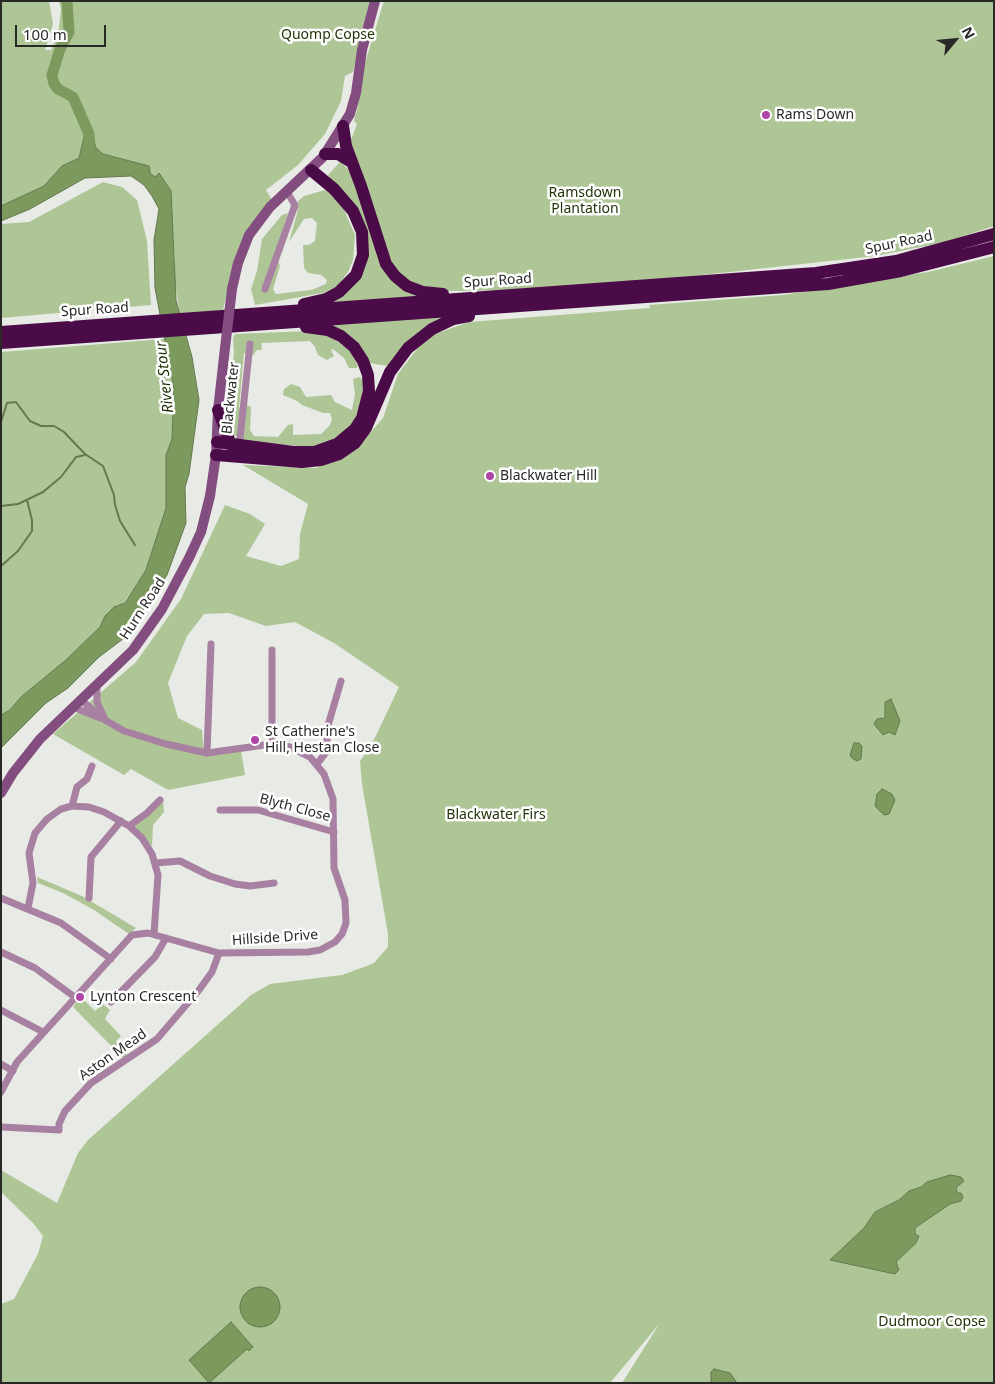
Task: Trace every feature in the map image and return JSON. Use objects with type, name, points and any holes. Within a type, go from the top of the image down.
[{"type":"highway","points":[[343,126],[343,136],[351,162],[362,186],[382,256],[395,276],[407,286],[432,294],[499,296]]},
{"type":"highway","points":[[325,154],[338,154],[351,162]]},
{"type":"highway","points":[[262,319],[333,296],[351,281],[363,255],[363,238],[357,219],[345,200],[311,170]]},
{"type":"highway","name":"Spur Road","points":[[262,319],[499,296],[816,273],[896,261],[994,234]]},
{"type":"highway","name":"Spur Road","points":[[1,343],[204,323],[508,307],[845,281],[931,264],[994,246]]},
{"type":"highway","points":[[236,449],[302,462],[322,460],[339,454],[355,442],[366,428],[390,372],[416,340],[432,329],[453,319],[508,307]]},
{"type":"highway","points":[[217,449],[293,452],[323,450],[350,435],[359,424],[367,405],[369,391],[368,375],[358,353],[348,341],[335,333],[321,328],[262,319]]},
{"type":"highway","name":"Spur Road","points":[[1,332],[147,328]]},
{"type":"highway","points":[[218,410],[236,449]]},
{"type":"main road","name":"Hurn Road","points":[[1,793],[13,773],[40,739],[134,650],[177,583],[201,532],[210,496],[217,449],[218,410],[232,289],[238,263],[249,235],[270,207],[311,170],[325,154],[343,126],[356,93],[362,50],[375,1]]},
{"type":"street","points":[[265,289],[296,206],[287,192]]},
{"type":"street","name":"Blackwater","points":[[236,449],[250,344]]},
{"type":"street","points":[[207,752],[211,644]]},
{"type":"street","points":[[272,650],[272,744]]},
{"type":"street","points":[[317,764],[326,751],[327,729],[341,681]]},
{"type":"street","points":[[97,684],[97,702],[105,720]]},
{"type":"street","name":"Hillside Drive","points":[[1,1092],[12,1070],[43,1032],[132,935],[154,934],[219,953],[247,954],[320,950],[337,940],[345,928],[345,900],[334,868],[334,799],[324,774],[317,764],[290,747],[272,744],[207,752],[166,744],[132,734],[77,704]]},
{"type":"street","points":[[72,806],[77,787],[87,778],[92,766]]},
{"type":"street","points":[[129,826],[147,813],[160,800]]},
{"type":"street","points":[[28,908],[33,883],[29,860],[33,839],[47,819],[61,809],[72,806],[98,809],[129,826],[146,844],[156,862],[158,875],[154,934]]},
{"type":"street","name":"Blyth Close","points":[[220,810],[258,810],[334,832]]},
{"type":"street","points":[[90,898],[91,857],[121,822]]},
{"type":"street","points":[[156,862],[180,861],[210,876],[235,884],[250,886],[274,883]]},
{"type":"street","points":[[1,898],[61,923],[111,959]]},
{"type":"street","points":[[111,1002],[155,957],[166,938]]},
{"type":"street","points":[[1,952],[35,968],[76,998]]},
{"type":"street","name":"Aston Mead","points":[[1,1127],[59,1130],[59,1124],[65,1111],[91,1083],[157,1040],[212,972],[219,953]]},
{"type":"street","points":[[1,1010],[43,1032]]},
{"type":"street","points":[[1,1064],[12,1070]]},
{"type":"green space","name":"Quomp Copse","points":[[1,1],[49,1],[53,24],[45,50],[51,50],[58,35],[61,9],[59,1],[372,1],[353,72],[345,76],[341,101],[325,134],[298,165],[266,190],[272,200],[243,237],[234,260],[223,310],[180,314],[173,271],[175,267],[171,198],[165,184],[159,174],[155,177],[150,173],[149,166],[103,154],[96,149],[92,132],[85,133],[79,158],[62,166],[44,186],[1,206]]},
{"type":"green space","name":"Ramsdown Plantation","points":[[384,1],[994,1],[994,226],[946,242],[875,256],[693,276],[539,290],[442,291],[411,284],[395,271],[355,164],[351,140],[357,124],[354,121],[362,73]]},
{"type":"green space","points":[[340,162],[349,170],[353,178],[380,261],[426,296],[329,305],[341,295],[365,242],[337,187],[328,175]]},
{"type":"green space","points":[[103,182],[122,187],[137,200],[147,241],[151,305],[1,318],[1,224],[29,222]]},
{"type":"green space","points":[[325,190],[331,192],[342,205],[355,235],[353,260],[348,272],[338,286],[323,293],[255,305],[251,289],[257,271],[262,239],[282,215],[288,213],[275,254],[280,266],[273,289],[276,294],[311,290],[326,284],[327,280],[321,275],[308,273],[304,268],[303,245],[309,245],[315,241],[317,223],[312,218],[304,219],[289,242],[297,214],[298,201],[304,196]]},
{"type":"green space","points":[[994,256],[994,1383],[622,1383],[660,1323],[610,1383],[1,1383],[1,1304],[14,1299],[38,1254],[43,1236],[33,1223],[1,1192],[1,1170],[57,1203],[78,1153],[88,1140],[251,995],[270,984],[342,975],[374,963],[388,947],[388,934],[362,784],[360,761],[371,746],[399,687],[334,643],[295,622],[266,626],[229,613],[204,614],[187,636],[168,683],[178,718],[202,730],[204,755],[241,751],[245,775],[168,790],[131,769],[124,775],[53,734],[136,662],[181,599],[225,505],[250,514],[265,524],[246,556],[281,566],[299,559],[300,534],[308,504],[243,465],[316,468],[356,449],[383,418],[398,374],[420,345],[432,335],[469,322],[650,308],[649,305],[783,295],[928,272]],"holes":[[[950,1175],[961,1177],[957,1193],[961,1201],[950,1204],[914,1228],[915,1234],[904,1254],[896,1262],[895,1274],[831,1260],[864,1228],[875,1212],[899,1200],[909,1191],[921,1187],[927,1182]]]},
{"type":"green space","points":[[446,315],[388,366],[369,363],[327,323]]},
{"type":"green space","points":[[311,331],[333,338],[351,352],[358,365],[357,368],[349,368],[344,358],[333,349],[331,350],[334,356],[327,360],[318,355],[310,341],[261,343],[262,350],[257,350],[251,357],[244,353],[239,408],[247,405],[251,407],[250,430],[254,436],[278,437],[288,425],[293,424],[293,435],[321,434],[330,425],[332,419],[330,413],[323,413],[302,405],[283,395],[284,389],[291,384],[300,387],[306,397],[331,395],[335,402],[352,410],[355,394],[353,379],[360,377],[363,381],[364,401],[345,433],[317,447],[247,443],[231,433],[228,415],[234,352],[233,338],[235,334]]},
{"type":"green space","points":[[164,339],[174,389],[172,439],[166,455],[166,508],[146,570],[124,603],[105,616],[100,627],[67,659],[21,697],[10,710],[1,715],[1,352]]},
{"type":"green space","points":[[163,800],[164,812],[153,825],[152,846],[133,826]]},
{"type":"green space","points":[[37,877],[82,896],[136,928],[129,934],[94,910],[63,893],[38,883]]},
{"type":"green space","points":[[81,997],[95,1011],[103,1004],[110,1010],[105,1019],[121,1036],[116,1041],[127,1055],[123,1058],[73,1007]]},
{"type":"shaded area","points":[[92,132],[96,148],[103,154],[149,166],[150,173],[155,177],[159,173],[171,191],[176,300],[192,357],[199,400],[189,474],[185,487],[186,523],[167,575],[123,639],[99,657],[68,688],[46,703],[1,748],[1,715],[10,710],[21,697],[67,659],[100,627],[105,616],[114,607],[125,603],[146,570],[166,508],[166,455],[172,439],[174,389],[155,288],[154,240],[159,209],[152,196],[144,185],[131,176],[85,178],[30,209],[1,221],[1,206],[44,186],[62,166],[79,158],[85,133]]},
{"type":"shaded area","points":[[891,699],[900,721],[895,735],[889,732],[883,735],[874,724],[877,719],[885,718],[885,702]]},
{"type":"shaded area","points":[[854,743],[859,743],[862,746],[861,759],[857,761],[850,755]]},
{"type":"shaded area","points":[[882,789],[892,794],[895,800],[889,814],[884,815],[875,806],[877,794]]},
{"type":"shaded area","points":[[950,1175],[961,1177],[964,1181],[957,1187],[957,1193],[961,1193],[963,1197],[961,1201],[950,1204],[915,1228],[915,1234],[919,1236],[916,1243],[896,1262],[899,1270],[895,1274],[830,1260],[864,1228],[875,1212],[899,1200],[909,1191],[921,1187],[927,1182]]},
{"type":"shaded area","points":[[264,1287],[271,1290],[277,1296],[280,1307],[279,1315],[271,1324],[264,1327],[256,1327],[249,1324],[241,1315],[240,1303],[243,1296],[252,1288]]},
{"type":"shaded area","points":[[231,1322],[253,1347],[249,1351],[247,1349],[209,1383],[189,1360]]},
{"type":"shaded area","points":[[714,1369],[730,1373],[737,1383],[711,1383],[711,1372]]},
{"type":"waterway","points":[[67,1],[69,32],[60,49],[52,75],[54,84],[58,89],[73,97],[89,134],[90,147]]},
{"type":"waterway","points":[[1,422],[7,403],[16,402],[30,421],[41,426],[54,426],[64,432],[85,454],[103,466],[114,495],[120,521],[135,545]]},
{"type":"waterway","points":[[1,506],[18,504],[43,492],[61,477],[76,457],[85,455]]},
{"type":"waterway","points":[[1,566],[18,551],[32,531],[32,520],[27,500]]},
{"type":"place","name":"Rams Down","points":[[766,115]]},
{"type":"place","name":"Blackwater Hill","points":[[490,476]]},
{"type":"place","name":"St Catherine's Hill, Hestan Close","points":[[255,740]]},
{"type":"place","name":"Lynton Crescent","points":[[80,997]]},
{"type":"water label","name":"River Stour","points":[[165,377]]},
{"type":"park label","name":"Blackwater Firs","points":[[496,815]]},
{"type":"park label","name":"Dudmoor Copse","points":[[932,1322]]}]
